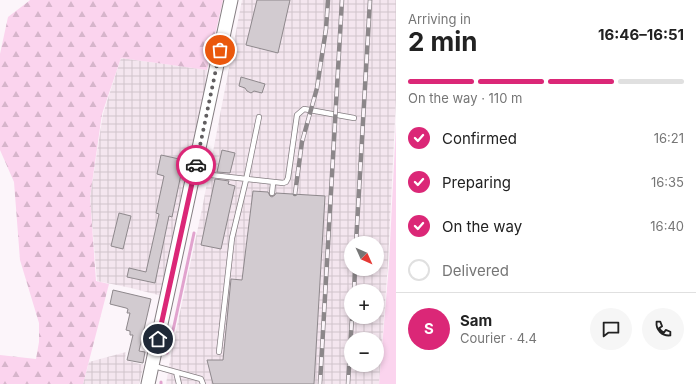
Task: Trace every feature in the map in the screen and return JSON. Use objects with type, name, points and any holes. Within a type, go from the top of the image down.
[{"type":"main road","points":[[148,384],[231,0]]},
{"type":"lane","points":[[194,175],[211,175],[246,180],[286,182],[288,178],[297,114],[304,109],[354,118]]},
{"type":"lane","points":[[218,352],[232,238],[259,117]]},
{"type":"lane","points":[[272,193],[273,182]]},
{"type":"lane","points":[[152,366],[201,379],[203,384]]},
{"type":"lane","points":[[176,372],[179,384]]},
{"type":"shaded area","points":[[242,0],[396,0],[396,99],[384,317],[384,284],[344,284],[344,324],[383,324],[383,332],[344,332],[344,372],[380,372],[379,384],[166,384],[202,209]]},
{"type":"shaded area","points":[[121,58],[207,70],[201,134],[166,297],[97,281],[90,197],[103,114]]},
{"type":"shaded area","points":[[126,352],[125,360],[144,365],[139,384],[83,384],[89,362]]},
{"type":"green space","points":[[30,0],[223,0],[207,70],[121,58],[102,114],[90,197],[96,281],[109,284],[83,384],[0,384],[0,355],[36,359],[39,342],[39,323],[20,260],[14,182],[0,150],[0,54],[8,17]]},
{"type":"green space","points":[[396,124],[396,384],[379,384],[380,372],[384,372],[383,332],[389,264]]},
{"type":"building","points":[[257,0],[290,0],[278,53],[246,45]]},
{"type":"building","points":[[241,77],[265,84],[262,93],[254,91],[251,93],[245,88],[239,86]]},
{"type":"building","points":[[222,150],[235,153],[230,173],[217,172]]},
{"type":"building","points":[[161,155],[184,160],[172,217],[169,216],[155,283],[127,277],[129,268],[146,272],[159,214],[156,213],[164,176],[157,174]]},
{"type":"building","points":[[215,179],[229,181],[228,184],[235,186],[221,249],[201,245]]},
{"type":"building","points":[[253,191],[268,192],[272,197],[276,193],[325,196],[314,384],[213,384],[207,360],[223,360],[231,279],[242,280]]},
{"type":"building","points":[[119,213],[131,216],[123,249],[111,246]]},
{"type":"building","points":[[113,290],[151,299],[139,351],[145,352],[143,363],[127,360],[133,335],[130,335],[130,331],[126,330],[130,313],[127,313],[128,309],[126,308],[110,304]]},
{"type":"waterway","points":[[167,353],[194,233]]},
{"type":"railway","points":[[295,194],[302,142],[317,88],[326,29],[328,0]]},
{"type":"railway","points":[[320,384],[342,0]]},
{"type":"railway","points":[[356,236],[370,0]]},
{"type":"railway","points":[[354,284],[355,276]]},
{"type":"railway","points":[[348,384],[352,324]]},
{"type":"way so far","points":[[196,165],[220,50]]},
{"type":"route","points":[[158,339],[196,165]]}]
